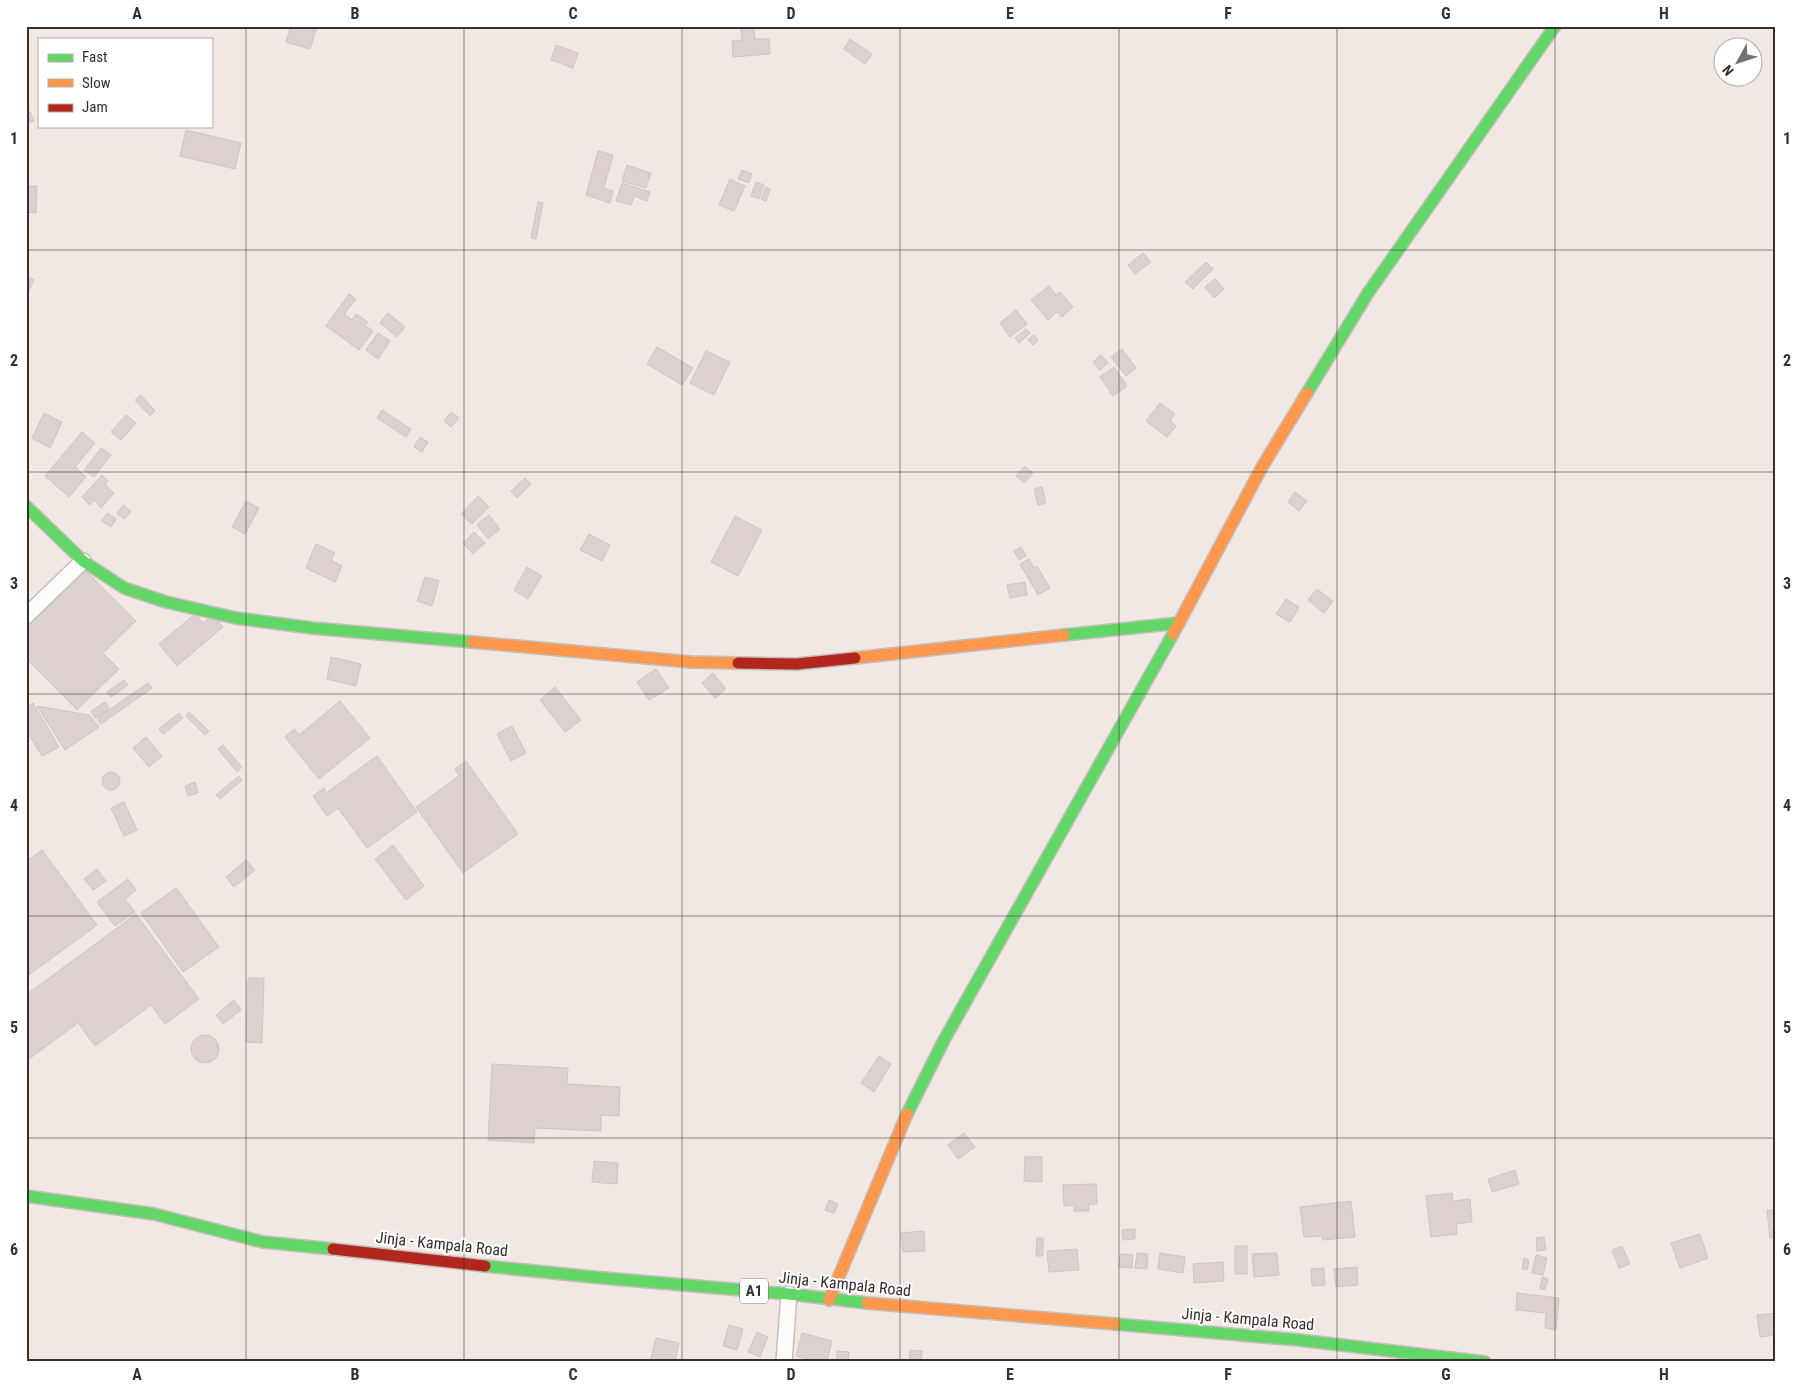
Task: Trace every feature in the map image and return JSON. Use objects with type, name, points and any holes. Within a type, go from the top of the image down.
[{"type":"main road","points":[[829,1300],[888,1154],[914,1096],[1180,623],[1262,467],[1368,292],[1555,26]]},
{"type":"main road","points":[[26,506],[84,561],[124,588],[166,602],[236,618],[312,628],[691,662],[797,664],[1180,623]]},
{"type":"main road","name":"Jinja - Kampala Road","points":[[26,1196],[154,1214],[263,1242],[603,1278],[789,1294],[829,1300],[1299,1340],[1485,1362]]},
{"type":"street","points":[[26,616],[84,561]]},
{"type":"street","points":[[784,1362],[789,1294]]},
{"type":"building","points":[[291,26],[317,27],[310,49],[286,42]]},
{"type":"building","points":[[741,26],[754,26],[755,39],[769,39],[770,54],[733,57],[732,41],[742,40]]},
{"type":"building","points":[[850,39],[872,54],[865,64],[844,49]]},
{"type":"building","points":[[556,45],[578,53],[573,68],[551,60]]},
{"type":"building","points":[[30,112],[34,121],[26,124],[26,113]]},
{"type":"building","points":[[186,130],[241,143],[235,169],[180,156]]},
{"type":"building","points":[[598,151],[613,155],[604,188],[613,191],[610,203],[586,195]]},
{"type":"building","points":[[627,165],[651,173],[646,188],[622,181]]},
{"type":"building","points":[[742,170],[752,174],[749,183],[738,179]]},
{"type":"building","points":[[730,179],[745,186],[734,211],[719,205]]},
{"type":"building","points":[[756,182],[764,185],[759,199],[751,196]]},
{"type":"building","points":[[622,183],[650,192],[647,201],[634,196],[631,205],[616,201]]},
{"type":"building","points":[[26,186],[37,186],[36,213],[26,212]]},
{"type":"building","points":[[766,187],[770,189],[766,201],[761,199]]},
{"type":"building","points":[[538,202],[543,203],[536,239],[531,238]]},
{"type":"building","points":[[1143,253],[1151,262],[1135,274],[1128,265]]},
{"type":"building","points":[[1206,262],[1213,269],[1193,289],[1185,282]]},
{"type":"building","points":[[30,278],[34,280],[29,290],[26,286]]},
{"type":"building","points":[[1215,279],[1224,289],[1214,298],[1205,287]]},
{"type":"building","points":[[1049,286],[1056,295],[1060,292],[1073,307],[1062,317],[1057,312],[1048,320],[1031,300]]},
{"type":"building","points":[[349,294],[356,299],[344,314],[352,320],[356,314],[368,322],[365,325],[373,331],[359,350],[326,326]]},
{"type":"building","points":[[1016,310],[1027,324],[1010,337],[1000,323]]},
{"type":"building","points":[[388,313],[405,327],[397,337],[380,323]]},
{"type":"building","points":[[1026,329],[1030,333],[1019,343],[1015,338]]},
{"type":"building","points":[[378,333],[390,341],[378,359],[366,350]]},
{"type":"building","points":[[1034,335],[1038,340],[1033,345],[1028,340]]},
{"type":"building","points":[[657,347],[693,368],[682,385],[647,364]]},
{"type":"building","points":[[1122,349],[1136,368],[1126,376],[1111,357]]},
{"type":"building","points":[[706,351],[730,362],[714,395],[690,383]]},
{"type":"building","points":[[1101,355],[1108,363],[1100,370],[1093,362]]},
{"type":"building","points":[[1114,367],[1127,386],[1113,396],[1100,377]]},
{"type":"building","points":[[141,395],[155,411],[150,416],[135,400]]},
{"type":"building","points":[[1160,403],[1175,414],[1170,421],[1176,426],[1167,437],[1146,421]]},
{"type":"building","points":[[382,410],[411,429],[406,437],[377,418]]},
{"type":"building","points":[[451,412],[459,418],[451,427],[444,421]]},
{"type":"building","points":[[44,413],[62,422],[50,448],[32,438]]},
{"type":"building","points":[[126,415],[136,423],[121,440],[111,432]]},
{"type":"building","points":[[82,432],[95,443],[75,467],[86,477],[69,497],[45,476]]},
{"type":"building","points":[[420,437],[428,442],[422,452],[414,447]]},
{"type":"building","points":[[101,448],[111,455],[94,477],[84,470]]},
{"type":"building","points":[[1025,466],[1033,473],[1024,483],[1016,476]]},
{"type":"building","points":[[102,475],[108,481],[105,485],[114,493],[101,508],[94,500],[90,505],[82,497]]},
{"type":"building","points":[[525,478],[531,484],[517,498],[511,491]]},
{"type":"building","points":[[1042,487],[1046,503],[1038,505],[1034,489]]},
{"type":"building","points":[[1295,492],[1307,501],[1299,511],[1288,502]]},
{"type":"building","points":[[478,496],[489,507],[472,524],[461,514]]},
{"type":"building","points":[[246,501],[259,508],[245,534],[232,527]]},
{"type":"building","points":[[123,505],[131,511],[125,519],[117,514]]},
{"type":"building","points":[[107,513],[116,519],[111,527],[102,521]]},
{"type":"building","points":[[489,515],[500,529],[488,539],[477,525]]},
{"type":"building","points":[[735,516],[762,530],[738,576],[711,562]]},
{"type":"building","points":[[474,532],[485,543],[473,554],[463,543]]},
{"type":"building","points":[[589,534],[610,545],[602,561],[580,550]]},
{"type":"building","points":[[316,544],[335,553],[331,560],[342,566],[335,582],[306,568]]},
{"type":"building","points":[[1021,547],[1026,556],[1019,560],[1014,551]]},
{"type":"building","points":[[1029,559],[1034,568],[1037,566],[1050,588],[1038,595],[1020,564]]},
{"type":"building","points":[[527,567],[542,576],[528,599],[514,590]]},
{"type":"building","points":[[85,570],[136,621],[103,653],[119,669],[77,710],[26,658],[26,628]]},
{"type":"building","points":[[425,577],[439,581],[432,606],[417,601]]},
{"type":"building","points":[[1025,582],[1027,595],[1010,598],[1007,585]]},
{"type":"building","points":[[1317,589],[1333,601],[1324,613],[1308,600]]},
{"type":"building","points":[[1286,599],[1299,607],[1290,622],[1276,614]]},
{"type":"building","points":[[195,614],[203,623],[213,615],[223,627],[177,666],[159,644]]},
{"type":"building","points":[[331,657],[361,664],[356,686],[327,679]]},
{"type":"building","points":[[656,669],[669,688],[649,700],[637,682]]},
{"type":"building","points":[[713,673],[726,689],[715,698],[702,683]]},
{"type":"building","points":[[124,680],[128,685],[111,697],[107,692]]},
{"type":"building","points":[[148,683],[152,688],[101,724],[97,718]]},
{"type":"building","points":[[555,687],[581,720],[565,732],[540,700]]},
{"type":"building","points":[[340,701],[370,738],[319,779],[285,737],[294,729],[299,735]]},
{"type":"building","points":[[105,702],[109,709],[95,718],[91,711]]},
{"type":"building","points":[[33,703],[59,747],[42,756],[26,730],[26,707]]},
{"type":"building","points":[[37,706],[89,715],[99,727],[65,750]]},
{"type":"building","points":[[189,712],[209,731],[205,735],[186,716]]},
{"type":"building","points":[[179,713],[183,718],[163,734],[159,729]]},
{"type":"building","points":[[512,726],[526,753],[511,761],[497,734]]},
{"type":"building","points":[[146,737],[162,756],[149,767],[133,748]]},
{"type":"building","points":[[223,745],[242,767],[237,772],[218,749]]},
{"type":"building","points":[[377,756],[417,812],[367,848],[338,808],[327,816],[313,796],[324,788],[326,793]]},
{"type":"building","points":[[466,761],[518,834],[463,873],[416,807],[459,776],[455,769]]},
{"type":"building","points":[[107,772],[115,772],[120,777],[118,788],[107,790],[102,785],[102,777]]},
{"type":"building","points":[[239,776],[242,780],[220,799],[216,795]]},
{"type":"building","points":[[195,782],[198,793],[188,796],[185,786]]},
{"type":"building","points":[[124,802],[137,830],[124,836],[111,808]]},
{"type":"building","points":[[393,845],[424,886],[406,900],[375,859]]},
{"type":"building","points":[[42,850],[97,925],[26,977],[26,862]]},
{"type":"building","points":[[246,860],[255,870],[234,887],[226,877]]},
{"type":"building","points":[[97,869],[106,881],[93,890],[84,879]]},
{"type":"building","points":[[128,879],[136,890],[125,899],[135,912],[115,926],[97,902]]},
{"type":"building","points":[[176,888],[219,947],[183,972],[141,913]]},
{"type":"building","points":[[136,914],[199,999],[165,1024],[151,1005],[95,1046],[78,1023],[29,1059],[26,1056],[26,995]]},
{"type":"building","points":[[248,978],[264,978],[262,1043],[246,1042]]},
{"type":"building","points":[[234,1000],[241,1010],[223,1024],[216,1015]]},
{"type":"building","points":[[205,1035],[215,1039],[219,1049],[215,1059],[205,1063],[195,1059],[191,1049],[195,1039]]},
{"type":"building","points":[[879,1056],[891,1064],[874,1092],[861,1083]]},
{"type":"building","points":[[492,1064],[568,1068],[567,1084],[620,1087],[619,1116],[601,1115],[601,1131],[535,1128],[534,1143],[488,1140]]},
{"type":"building","points":[[964,1133],[975,1147],[958,1159],[948,1145]]},
{"type":"building","points":[[1025,1157],[1042,1157],[1042,1182],[1024,1181]]},
{"type":"building","points":[[594,1161],[618,1163],[617,1184],[592,1182]]},
{"type":"building","points":[[1515,1170],[1519,1184],[1492,1192],[1488,1179]]},
{"type":"building","points":[[1096,1184],[1097,1204],[1088,1205],[1089,1211],[1074,1211],[1074,1205],[1064,1206],[1063,1185]]},
{"type":"building","points":[[1452,1193],[1453,1201],[1470,1199],[1472,1222],[1456,1224],[1457,1234],[1431,1237],[1426,1196]]},
{"type":"building","points":[[829,1200],[838,1204],[834,1213],[825,1210]]},
{"type":"building","points":[[1351,1201],[1355,1237],[1323,1240],[1322,1236],[1304,1237],[1300,1207]]},
{"type":"building","points":[[1767,1210],[1775,1210],[1775,1238],[1770,1238]]},
{"type":"building","points":[[1135,1229],[1135,1239],[1123,1240],[1122,1230]]},
{"type":"building","points":[[924,1231],[925,1251],[903,1252],[901,1233]]},
{"type":"building","points":[[1700,1234],[1708,1258],[1680,1268],[1671,1243]]},
{"type":"building","points":[[1544,1237],[1546,1250],[1537,1251],[1536,1238]]},
{"type":"building","points":[[1037,1238],[1043,1238],[1043,1256],[1036,1256]]},
{"type":"building","points":[[1235,1246],[1247,1246],[1247,1274],[1235,1274]]},
{"type":"building","points":[[1622,1246],[1630,1264],[1619,1268],[1612,1250]]},
{"type":"building","points":[[1077,1249],[1079,1270],[1049,1272],[1047,1251]]},
{"type":"building","points":[[1137,1253],[1148,1254],[1147,1269],[1135,1268]]},
{"type":"building","points":[[1160,1253],[1185,1257],[1183,1273],[1158,1269]]},
{"type":"building","points":[[1277,1253],[1279,1275],[1254,1277],[1252,1254]]},
{"type":"building","points":[[1120,1254],[1133,1255],[1132,1268],[1119,1267]]},
{"type":"building","points":[[1536,1255],[1547,1258],[1543,1275],[1532,1273]]},
{"type":"building","points":[[1524,1258],[1529,1260],[1527,1270],[1522,1269]]},
{"type":"building","points":[[1223,1262],[1224,1281],[1194,1283],[1193,1264]]},
{"type":"building","points":[[1357,1267],[1358,1285],[1336,1287],[1334,1269]]},
{"type":"building","points":[[1324,1268],[1325,1285],[1312,1286],[1311,1269]]},
{"type":"building","points":[[1542,1277],[1548,1279],[1545,1290],[1540,1289]]},
{"type":"building","points":[[1517,1293],[1559,1298],[1556,1330],[1545,1328],[1546,1313],[1516,1310]]},
{"type":"building","points":[[1775,1313],[1775,1335],[1760,1337],[1757,1315]]},
{"type":"building","points":[[729,1325],[743,1329],[737,1350],[723,1346]]},
{"type":"building","points":[[757,1332],[768,1337],[760,1357],[748,1352]]},
{"type":"building","points":[[802,1333],[832,1341],[827,1362],[796,1356]]},
{"type":"building","points":[[656,1338],[679,1343],[675,1362],[650,1362]]},
{"type":"building","points":[[910,1350],[922,1351],[921,1362],[909,1362]]},
{"type":"building","points":[[837,1351],[849,1352],[848,1362],[837,1362]]},
{"type":"traffic: fast","points":[[1307,393],[1368,293],[1555,26]]},
{"type":"traffic: fast","points":[[26,506],[83,561],[124,588],[166,602],[236,618],[312,628],[472,642]]},
{"type":"traffic: fast","points":[[1064,635],[1179,623]]},
{"type":"traffic: fast","points":[[907,1114],[944,1040],[1173,634]]},
{"type":"traffic: fast","points":[[26,1196],[154,1214],[263,1242],[333,1249]]},
{"type":"traffic: fast","points":[[485,1266],[867,1303]]},
{"type":"traffic: fast","points":[[1115,1324],[1299,1340],[1485,1362]]},
{"type":"traffic: slow","points":[[1173,634],[1262,467],[1307,393]]},
{"type":"traffic: slow","points":[[855,658],[1064,635]]},
{"type":"traffic: slow","points":[[472,642],[691,662],[738,663]]},
{"type":"traffic: slow","points":[[829,1300],[907,1114]]},
{"type":"traffic: slow","points":[[867,1303],[1115,1324]]},
{"type":"traffic: jam","points":[[738,663],[797,664],[855,658]]},
{"type":"traffic: jam","points":[[333,1249],[485,1266]]}]
